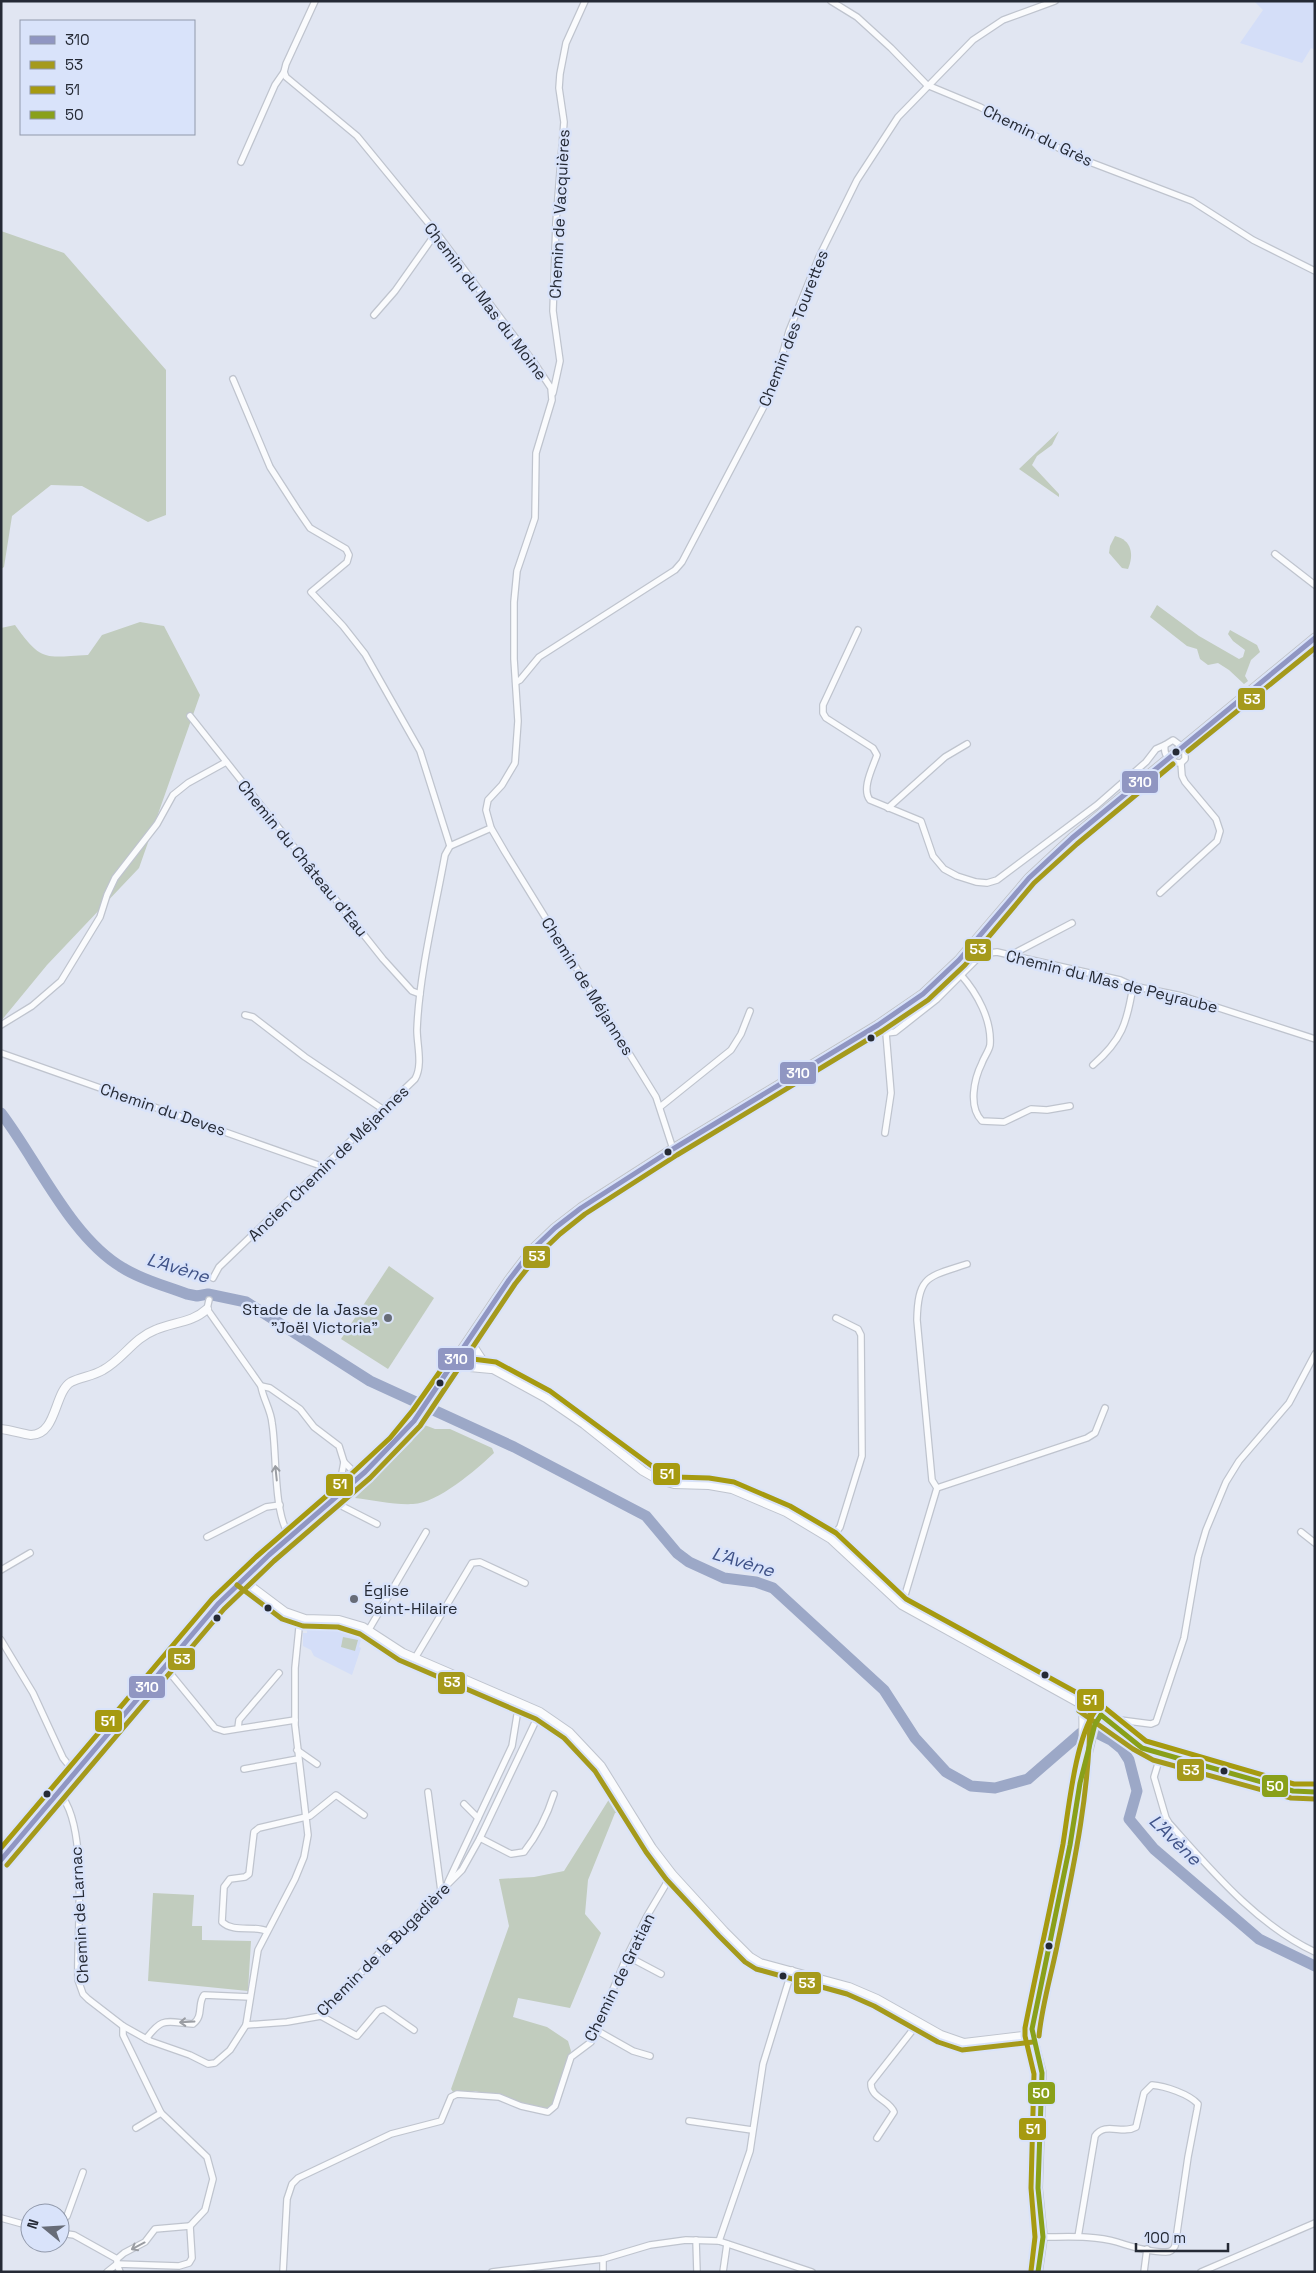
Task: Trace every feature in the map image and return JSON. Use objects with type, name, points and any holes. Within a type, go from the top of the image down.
[{"type":"main road","points":[[1,1860],[241,1579],[360,1478],[414,1422],[522,1262],[555,1228],[581,1208],[673,1149],[878,1025],[924,994],[942,978],[977,940],[1029,878],[1072,838],[1315,638]]},
{"type":"street","points":[[241,162],[315,1]]},
{"type":"street","name":"Chemin de Vacquières","points":[[552,400],[560,360],[553,311],[556,222],[564,122],[559,88],[560,74],[566,44],[585,1]]},
{"type":"street","name":"Chemin du Grès","points":[[831,1],[857,17],[928,85],[980,107],[1074,156],[1192,201],[1254,240],[1315,271]]},
{"type":"street","name":"Chemin des Tourettes","points":[[516,682],[520,680],[539,657],[675,570],[682,562],[772,392],[789,331],[820,257],[857,180],[898,117],[973,40],[1003,20],[1055,1]]},
{"type":"street","name":"Chemin du Mas du Moine","points":[[284,72],[286,77],[357,136],[436,233],[535,364],[550,388],[552,400],[536,453],[535,518],[517,570],[514,602],[518,721],[515,762],[506,779],[488,800],[486,810],[492,828]]},
{"type":"street","points":[[374,315],[395,291],[436,233]]},
{"type":"street","points":[[233,379],[270,467],[310,528],[346,548],[349,555],[347,562],[311,592],[366,654],[420,751],[450,846],[492,828]]},
{"type":"street","points":[[1275,554],[1315,584]]},
{"type":"street","points":[[858,630],[823,705],[823,713],[826,718],[873,748],[877,755],[866,788],[866,796],[870,800],[921,821],[933,856],[944,869],[968,880],[987,883],[1002,878],[1097,805],[1146,762],[1156,749],[1173,740],[1183,745],[1186,753],[1182,763],[1182,776],[1216,819],[1220,832],[1217,841],[1160,894]]},
{"type":"street","points":[[1305,646],[1315,653]]},
{"type":"street","name":"Chemin du Château d'Eau","points":[[190,716],[319,875],[383,959],[412,991],[420,994]]},
{"type":"street","points":[[888,808],[945,757],[966,744]]},
{"type":"street","points":[[1165,745],[1164,749],[1168,758],[1176,763],[1182,763]]},
{"type":"street","points":[[1,1025],[32,1006],[61,980],[100,917],[115,878],[157,824],[173,795],[188,783],[226,762]]},
{"type":"street","name":"Chemin de Méjannes","points":[[492,828],[660,1107],[673,1149]]},
{"type":"street","name":"Ancien Chemin de Méjannes","points":[[213,1278],[219,1267],[384,1110],[418,1074],[417,1032],[420,994],[445,855],[450,846]]},
{"type":"street","points":[[1011,955],[1072,924]]},
{"type":"street","name":"Chemin du Mas de Peyraube","points":[[886,1033],[895,1032],[904,1025],[976,960],[989,953],[997,952],[1120,980],[1133,986],[1182,996],[1315,1039]]},
{"type":"street","points":[[961,975],[974,990],[984,1012],[989,1032],[990,1046],[977,1074],[973,1095],[978,1117],[982,1121],[1004,1122],[1031,1110],[1047,1110],[1070,1106]]},
{"type":"street","points":[[1093,1065],[1111,1049],[1121,1032],[1130,1004],[1133,986]]},
{"type":"street","points":[[660,1107],[731,1050],[741,1034],[750,1011]]},
{"type":"street","points":[[245,1015],[253,1017],[305,1058],[384,1110]]},
{"type":"street","points":[[878,1025],[886,1033],[891,1093],[884,1133]]},
{"type":"street","name":"Chemin du Deves","points":[[1,1053],[324,1167]]},
{"type":"street","points":[[902,1605],[936,1488],[932,1480],[917,1303],[922,1284],[933,1275],[967,1264]]},
{"type":"street","points":[[1,1428],[33,1435],[38,1433],[55,1416],[60,1396],[69,1383],[104,1370],[133,1344],[154,1330],[198,1318],[207,1309],[209,1300]]},
{"type":"street","points":[[207,1309],[260,1386],[272,1421],[280,1505],[284,1529],[290,1536]]},
{"type":"street","points":[[832,1539],[840,1527],[859,1467],[862,1451],[861,1335],[858,1329],[836,1318]]},
{"type":"street","points":[[468,1340],[482,1360],[493,1369],[553,1403],[584,1424],[635,1465],[657,1479],[674,1484],[720,1487],[749,1494],[786,1512],[832,1539],[902,1605],[1101,1715],[1142,1748],[1293,1791],[1315,1792]]},
{"type":"street","points":[[1112,1724],[1120,1720],[1151,1724],[1156,1722],[1184,1638],[1198,1557],[1206,1530],[1226,1482],[1239,1461],[1289,1403],[1315,1354]]},
{"type":"street","points":[[454,1364],[493,1369]]},
{"type":"street","points":[[260,1386],[270,1388],[300,1409],[314,1427],[339,1446],[344,1462],[360,1478]]},
{"type":"street","points":[[936,1488],[1087,1438],[1095,1433],[1105,1408]]},
{"type":"street","points":[[341,1493],[340,1484],[344,1462]]},
{"type":"street","points":[[332,1501],[377,1524]]},
{"type":"street","points":[[206,1537],[266,1507],[280,1505]]},
{"type":"street","points":[[368,1631],[426,1532]]},
{"type":"street","points":[[1301,1532],[1315,1542]]},
{"type":"street","points":[[1,1570],[30,1552]]},
{"type":"street","points":[[415,1658],[472,1563],[480,1562],[525,1583]]},
{"type":"street","points":[[241,1579],[285,1612],[300,1618],[347,1621],[415,1658],[540,1712],[569,1732],[602,1766],[652,1848],[672,1874],[750,1956],[760,1963],[792,1970],[849,1987],[877,1999],[941,2035],[964,2043],[1032,2035]]},
{"type":"street","points":[[108,2272],[124,2253],[145,2242],[154,2229],[190,2226],[205,2210],[213,2178],[207,2157],[161,2113],[123,2035],[123,2026],[166,2048],[190,2055],[208,2064],[215,2063],[230,2050],[246,2024],[258,1950],[295,1879],[304,1857],[308,1835],[295,1720],[295,1677],[300,1618]]},
{"type":"street","points":[[1,1640],[33,1694],[62,1758],[75,1773]]},
{"type":"street","points":[[165,1666],[215,1728],[224,1731],[295,1720]]},
{"type":"street","points":[[238,1728],[239,1720],[279,1673]]},
{"type":"street","points":[[448,1884],[512,1746],[519,1703]]},
{"type":"street","points":[[1083,1705],[1087,1743]]},
{"type":"street","name":"Chemin de la Bugadière","points":[[246,2024],[287,2022],[320,2016],[381,1951],[462,1870],[480,1838],[540,1712]]},
{"type":"street","points":[[1038,2272],[1043,2237],[1038,2188],[1042,2073],[1032,2035],[1070,1845],[1087,1743],[1101,1715]]},
{"type":"street","points":[[297,1750],[317,1764]]},
{"type":"street","points":[[1161,1754],[1154,1777],[1169,1823],[1232,1890],[1272,1927],[1315,1952]]},
{"type":"street","points":[[244,1769],[298,1759]]},
{"type":"street","points":[[428,1792],[441,1891]]},
{"type":"street","name":"Chemin de Larnac","points":[[59,1793],[68,1805],[78,1863],[78,1980],[83,1994],[123,2026]]},
{"type":"street","points":[[480,1838],[512,1854],[524,1852],[537,1836],[546,1818],[554,1794]]},
{"type":"street","points":[[267,1931],[257,1927],[231,1928],[222,1922],[224,1887],[230,1880],[249,1874],[252,1837],[259,1828],[307,1817],[336,1795],[364,1815]]},
{"type":"street","points":[[464,1804],[478,1818]]},
{"type":"street","name":"Chemin de Gratian","points":[[283,2272],[287,2199],[292,2184],[298,2178],[391,2134],[441,2121],[450,2096],[457,2094],[499,2097],[548,2112],[555,2106],[570,2057],[591,2042],[627,1956],[647,1916],[672,1874]]},
{"type":"street","points":[[627,1956],[660,1974]]},
{"type":"street","points":[[719,2241],[750,2151],[763,2064],[792,1970]]},
{"type":"street","points":[[146,2039],[157,2025],[162,2022],[193,2024],[197,2021],[200,2017],[201,1999],[204,1995],[250,1997]]},
{"type":"street","points":[[320,2016],[357,2036],[378,2011],[384,2009],[414,2030]]},
{"type":"street","points":[[877,2138],[894,2112],[892,2107],[874,2093],[871,2083],[919,2022]]},
{"type":"street","points":[[596,2030],[633,2051],[650,2056]]},
{"type":"street","points":[[1043,2237],[1078,2237],[1168,2252],[1176,2246],[1188,2156],[1198,2104],[1193,2099],[1152,2085],[1144,2093],[1136,2127],[1131,2130],[1103,2128],[1095,2136],[1078,2237]]},
{"type":"street","points":[[136,2128],[161,2113]]},
{"type":"street","points":[[689,2121],[752,2130]]},
{"type":"street","points":[[70,2207],[82,2172]]},
{"type":"street","points":[[1,2218],[20,2223]]},
{"type":"street","points":[[1201,2272],[1315,2224]]},
{"type":"street","points":[[70,2234],[74,2235],[117,2262],[179,2266],[189,2263],[192,2258],[190,2226]]},
{"type":"street","points":[[696,2240],[696,2272]]},
{"type":"street","points":[[492,2272],[603,2259],[650,2246],[696,2240],[719,2241],[800,2270],[812,2272]]},
{"type":"street","points":[[723,2272],[727,2244]]},
{"type":"street","points":[[1144,2272],[1147,2249]]},
{"type":"street","points":[[603,2259],[604,2272]]},
{"type":"street","points":[[117,2262],[120,2272]]},
{"type":"shaded area","points":[[1254,1],[1315,1],[1315,50],[1311,48],[1302,63],[1240,43],[1263,10]]},
{"type":"shaded area","points":[[310,1626],[340,1626],[347,1632],[362,1636],[359,1647],[361,1648],[352,1675],[314,1656],[311,1650],[303,1646],[303,1633],[307,1633],[307,1628],[310,1628]]},
{"type":"green space","points":[[1,231],[64,253],[166,370],[166,515],[148,522],[82,486],[51,485],[12,516],[4,567],[1,569]]},
{"type":"green space","points":[[1059,431],[1052,445],[1037,456],[1032,465],[1059,494],[1059,497],[1019,469]]},
{"type":"green space","points":[[1115,536],[1125,541],[1130,549],[1131,558],[1128,569],[1122,568],[1109,553]]},
{"type":"green space","points":[[1157,605],[1199,636],[1239,659],[1243,657],[1245,650],[1233,641],[1228,634],[1230,630],[1257,645],[1260,652],[1251,660],[1245,676],[1248,681],[1244,684],[1218,663],[1208,665],[1200,659],[1197,649],[1187,646],[1150,617]]},
{"type":"green space","points":[[140,622],[164,626],[200,695],[139,868],[47,965],[1,1021],[1,628],[15,625],[32,646],[46,655],[88,655],[102,635]]},
{"type":"green space","name":"Stade de la Jasse \"Joël Victoria\"","points":[[389,1266],[434,1298],[388,1369],[341,1339]]},
{"type":"green space","points":[[422,1424],[435,1429],[450,1429],[492,1448],[494,1453],[456,1485],[423,1502],[398,1504],[355,1498],[412,1441]]},
{"type":"green space","points":[[343,1637],[358,1640],[355,1651],[341,1647]]},
{"type":"green space","points":[[613,1793],[626,1813],[615,1813],[588,1880],[585,1914],[601,1933],[570,2008],[518,1998],[513,2017],[547,2027],[568,2041],[571,2051],[554,2103],[546,2109],[475,2091],[455,2095],[451,2089],[509,1926],[499,1879],[534,1877],[564,1871]]},
{"type":"green space","points":[[153,1893],[194,1895],[192,1926],[202,1926],[202,1940],[251,1941],[248,1991],[148,1981]]},
{"type":"waterway","name":"L'Avène","points":[[1,1113],[71,1218],[104,1255],[130,1272],[187,1294],[197,1296],[208,1294],[246,1302],[370,1381],[514,1447],[646,1516],[677,1553],[689,1562],[724,1578],[756,1582],[773,1588],[884,1690],[915,1738],[946,1772],[971,1786],[995,1788],[1028,1779],[1081,1733],[1095,1732],[1111,1740],[1122,1749],[1129,1760],[1137,1791],[1129,1819],[1154,1849],[1259,1939],[1315,1966]]},
{"type":"transit line","name":"310","points":[[1,1860],[218,1604],[269,1555],[365,1472],[414,1421],[509,1280],[532,1250],[555,1228],[581,1208],[673,1149],[878,1025],[923,994],[959,960],[1029,878],[1072,838],[1315,638]]},
{"type":"transit line","name":"53","points":[[1188,751],[1315,648]]},
{"type":"transit line","name":"53","points":[[7,1865],[224,1609],[274,1561],[370,1478],[420,1426],[515,1284],[538,1255],[560,1234],[585,1214],[677,1155],[882,1031],[928,1000],[965,965],[1034,883],[1077,844],[1173,764]]},
{"type":"transit line","name":"51","points":[[457,1357],[496,1362],[550,1391],[660,1472],[675,1477],[709,1478],[734,1482],[790,1506],[836,1533],[906,1599],[1105,1708],[1146,1741],[1294,1784],[1315,1784]]},
{"type":"transit line","name":"51","points":[[1,1848],[212,1599],[256,1557],[390,1438],[413,1410],[448,1360]]},
{"type":"transit line","name":"53","points":[[237,1585],[282,1619],[303,1626],[338,1627],[360,1634],[399,1660],[536,1719],[564,1738],[595,1771],[646,1852],[666,1879],[719,1936],[745,1962],[756,1969],[847,1994],[874,2006],[938,2042],[962,2050],[1033,2042]]},
{"type":"transit line","name":"53","points":[[1039,2036],[1044,2002],[1055,1957],[1080,1826],[1088,1766],[1090,1705]]},
{"type":"transit line","name":"53","points":[[1079,1711],[1133,1749],[1153,1760],[1291,1798],[1315,1799]]},
{"type":"transit line","name":"51","points":[[1031,2271],[1035,2237],[1031,2188],[1034,2074],[1025,2036],[1025,2028],[1063,1844],[1070,1794],[1078,1757],[1082,1739],[1095,1711]]},
{"type":"transit line","name":"50","points":[[1101,1715],[1142,1748],[1293,1791],[1315,1792]]},
{"type":"transit line","name":"50","points":[[1038,2272],[1043,2237],[1038,2188],[1042,2073],[1032,2029],[1070,1845],[1080,1783],[1095,1724],[1101,1715]]},
{"type":"place","name":"Stade de la Jasse \"Joël Victoria\"","points":[[388,1318]]},
{"type":"place","name":"Église Saint-Hilaire","points":[[354,1599]]}]
